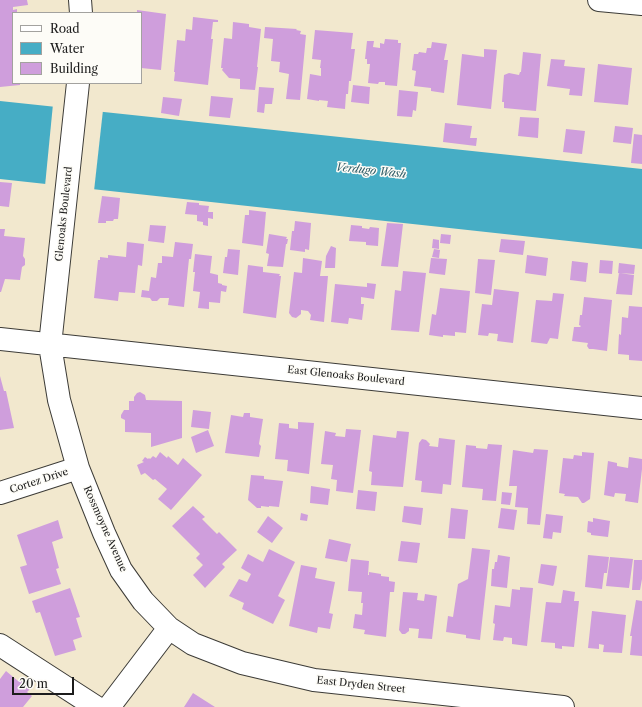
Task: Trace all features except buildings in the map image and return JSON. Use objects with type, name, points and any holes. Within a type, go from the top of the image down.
[{"type":"street","points":[[80,0],[81,12]]},
{"type":"street","points":[[599,0],[642,4]]},
{"type":"street","name":"Glenoaks Boulevard","points":[[50,345],[77,92]]},
{"type":"street","name":"East Glenoaks Boulevard","points":[[0,339],[642,408]]},
{"type":"street","name":"Rossmoyne Avenue","points":[[50,345],[59,400],[78,468],[104,533],[121,570],[143,601],[169,628]]},
{"type":"street","name":"Cortez Drive","points":[[0,493],[78,468]]},
{"type":"street","points":[[109,707],[169,628]]},
{"type":"street","name":"East Dryden Street","points":[[169,628],[194,644],[242,663],[314,680],[563,707]]},
{"type":"street","points":[[0,645],[96,707]]},
{"type":"water","name":"Verdugo Wash","points":[[0,101],[642,169],[642,249],[0,179]]},
{"type":"pier","points":[[53,104],[103,110],[94,191],[45,186]]}]
